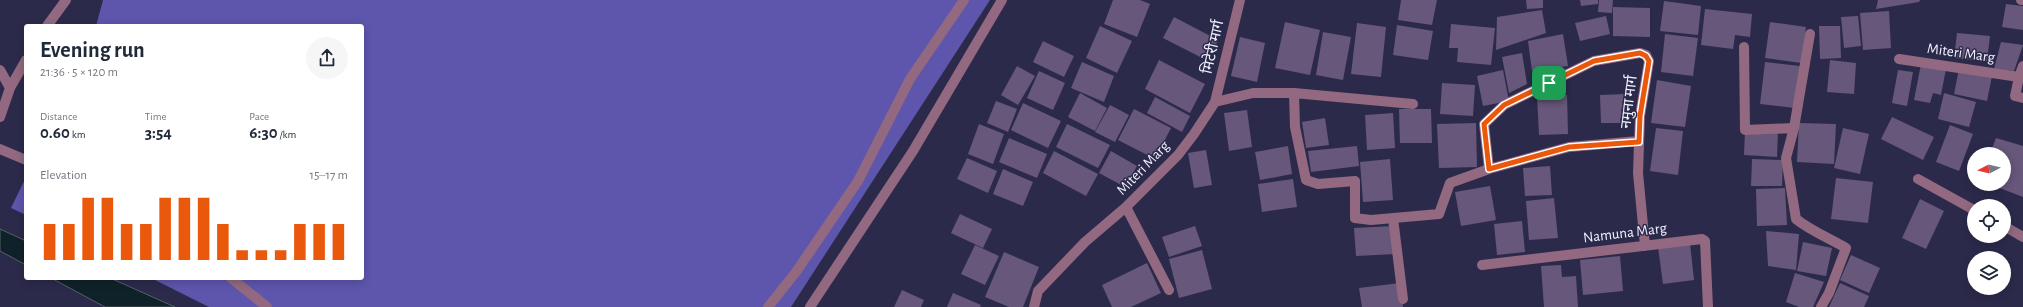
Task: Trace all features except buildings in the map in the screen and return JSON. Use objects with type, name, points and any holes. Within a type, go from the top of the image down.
[{"type":"street","points":[[48,24],[66,0]]},
{"type":"street","points":[[768,307],[796,272],[858,181],[910,79],[964,0]]},
{"type":"street","points":[[810,307],[913,151],[1002,0]]},
{"type":"street","name":"मिटेरी मार्ग","points":[[1215,102],[1240,0]]},
{"type":"street","points":[[1810,34],[1794,128],[1786,158],[1796,219],[1806,228],[1826,236],[1846,248],[1829,293],[1821,307]]},
{"type":"street","points":[[1744,46],[1745,130],[1794,128]]},
{"type":"street","name":"नमुना मार्ग","points":[[1489,169],[1484,124],[1504,105],[1594,61],[1640,53],[1646,56],[1649,61],[1640,116],[1638,173],[1645,246]]},
{"type":"street","name":"Miteri Marg","points":[[1899,59],[2019,77]]},
{"type":"street","points":[[0,117],[10,88],[24,64]]},
{"type":"street","points":[[2023,66],[2015,96],[2023,98]]},
{"type":"street","points":[[0,70],[10,88]]},
{"type":"street","points":[[1215,102],[1253,93],[1294,93],[1413,104]]},
{"type":"street","points":[[1294,93],[1295,127],[1306,180],[1318,184],[1355,181],[1355,218],[1371,220],[1439,214],[1450,183],[1489,169],[1569,147],[1639,142]]},
{"type":"street","name":"Miteri Marg","points":[[1034,307],[1038,291],[1085,242],[1126,207],[1178,155],[1215,102]]},
{"type":"street","points":[[0,150],[24,159]]},
{"type":"street","points":[[1918,179],[1967,206]]},
{"type":"street","points":[[1126,207],[1169,290]]},
{"type":"street","points":[[1393,218],[1403,300]]},
{"type":"street","points":[[2011,230],[2023,237]]},
{"type":"street","name":"Namuna Marg","points":[[1482,265],[1704,239],[1708,307]]},
{"type":"street","points":[[233,280],[267,307]]},
{"type":"shaded area","points":[[103,0],[990,0],[791,307],[209,307],[155,280],[364,280],[364,24],[97,24]]},
{"type":"shaded area","points":[[24,181],[24,214],[11,208]]},
{"type":"water","points":[[0,229],[24,240],[24,264],[0,251]]},
{"type":"water","points":[[55,280],[114,280],[175,307],[105,307]]},
{"type":"route","points":[[1640,53],[1646,56],[1649,61],[1640,116],[1639,142],[1569,147],[1489,169],[1484,124],[1504,105],[1549,83],[1594,61],[1640,53]]}]
